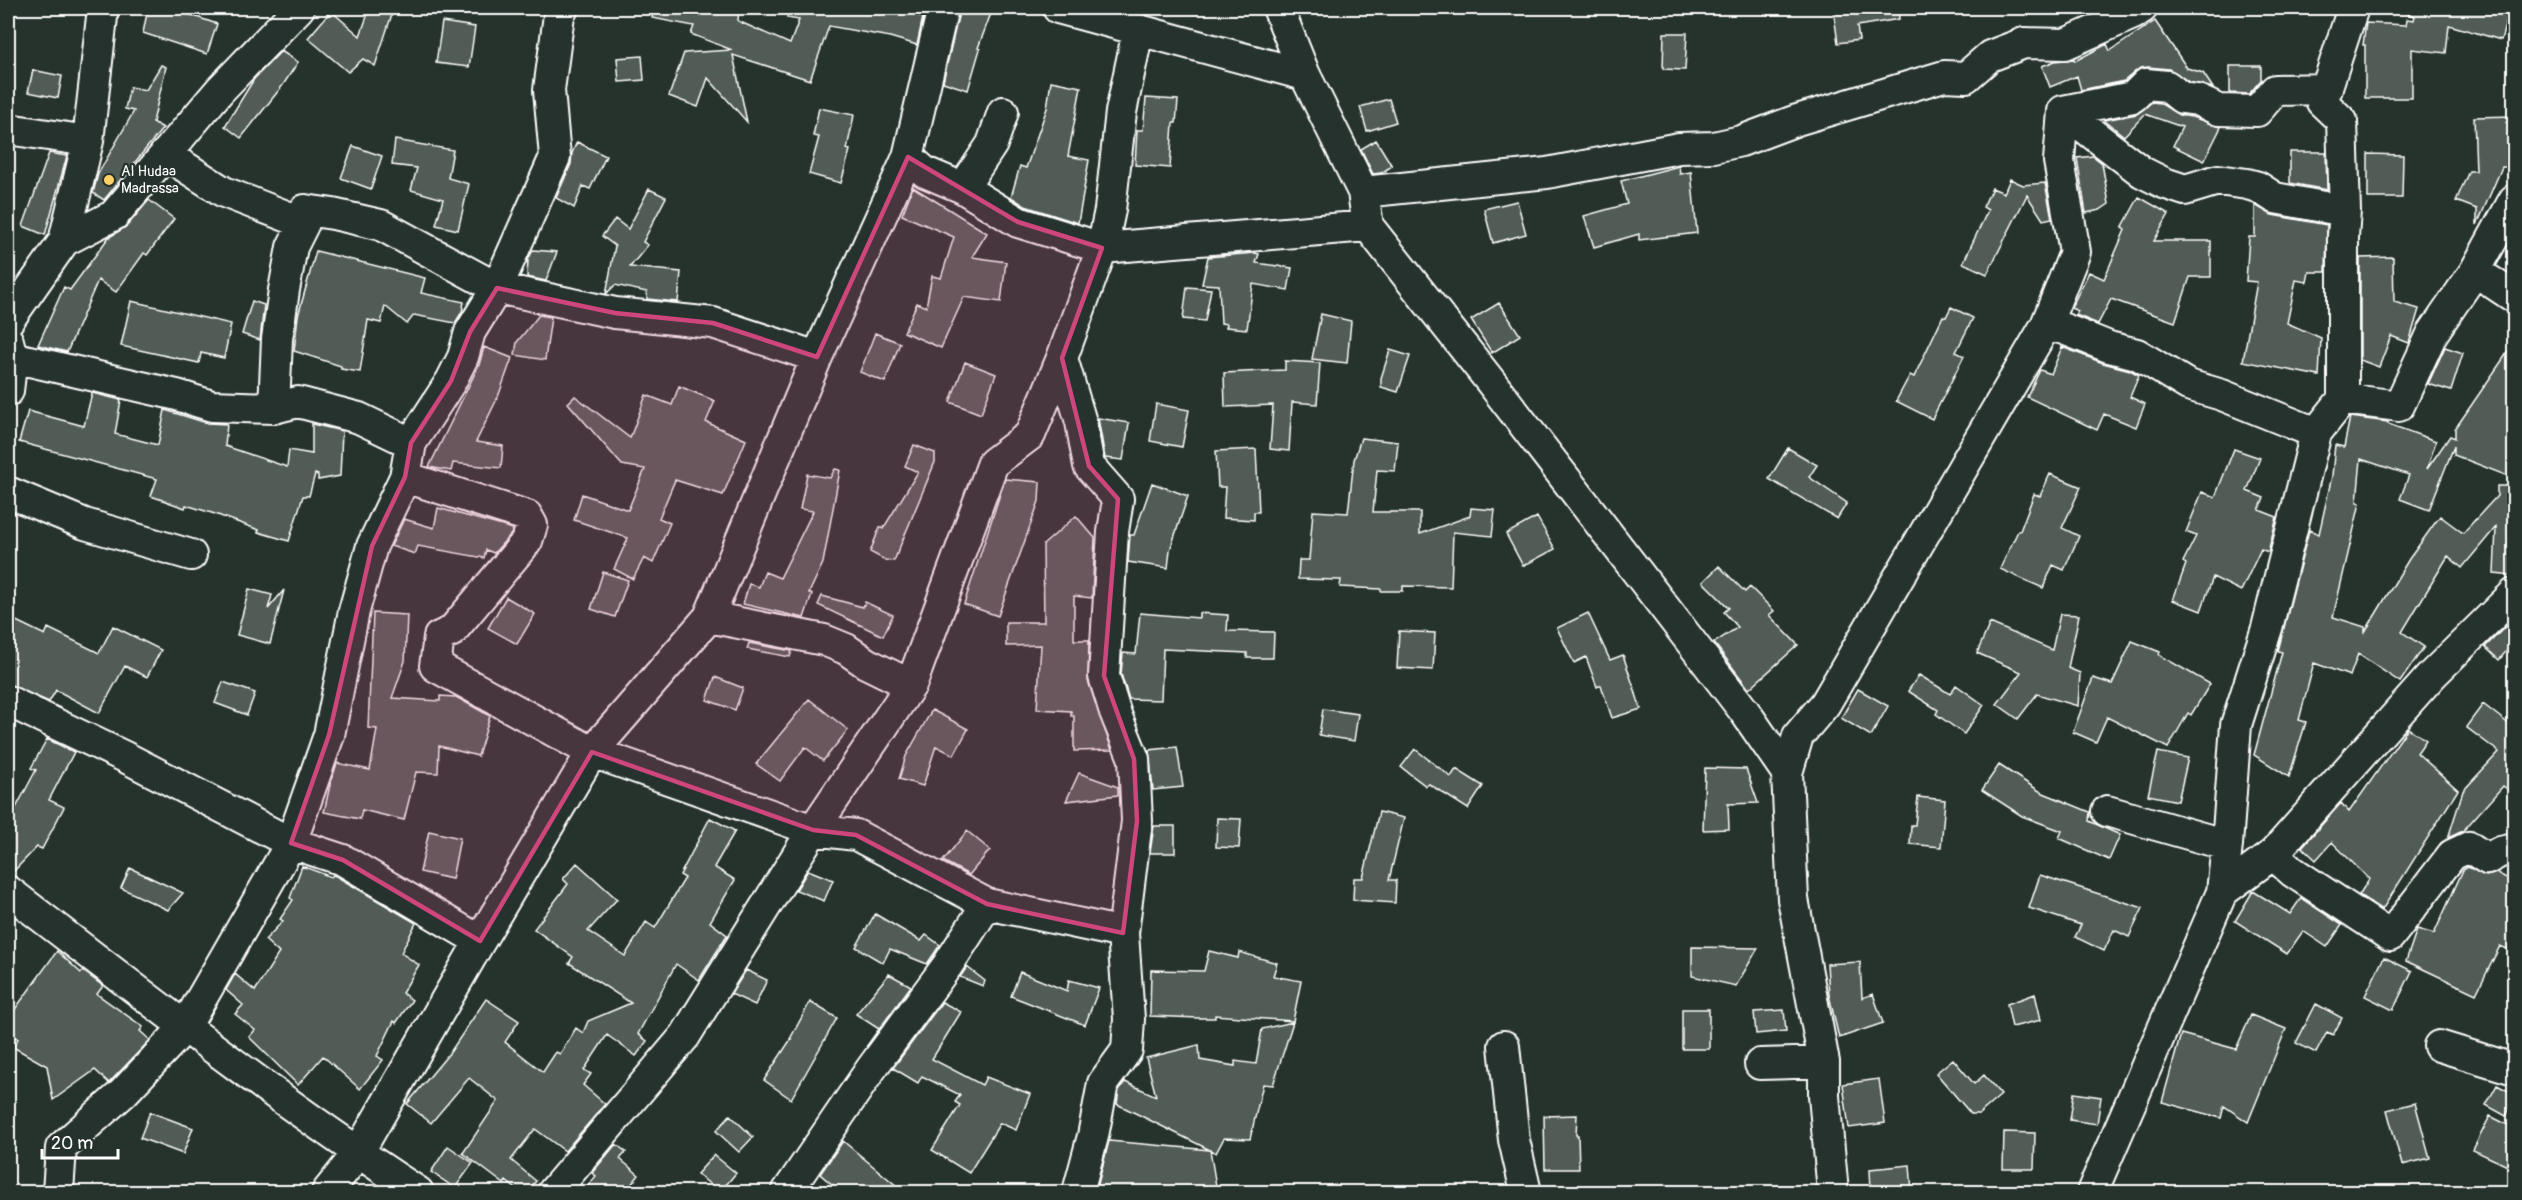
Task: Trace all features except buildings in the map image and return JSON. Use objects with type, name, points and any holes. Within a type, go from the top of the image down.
[{"type":"street","points":[[8,321],[64,242],[88,141],[103,8]]},
{"type":"street","points":[[64,242],[114,215],[220,90],[299,8]]},
{"type":"street","points":[[58,1192],[62,1148],[123,1094],[185,1027],[291,843],[329,735],[354,611],[372,546],[405,477],[411,443],[451,381],[463,357],[470,332],[497,288],[555,157],[549,90],[559,15],[563,8]]},
{"type":"street","points":[[327,1192],[358,1153],[592,752],[709,617],[817,357],[908,158],[943,8]]},
{"type":"street","points":[[1058,8],[1305,75]]},
{"type":"street","points":[[1278,8],[1305,75],[1363,192],[1368,226],[1738,703],[1787,773]]},
{"type":"street","points":[[1363,192],[1547,173],[1679,148],[1714,147],[1741,141],[1797,120],[1944,76],[1966,77],[1990,56],[2024,43],[2065,44],[2142,8]]},
{"type":"street","points":[[2092,1192],[2222,892],[2228,845],[2236,725],[2267,628],[2316,433],[2343,399],[2345,212],[2342,121],[2322,102],[2353,8]]},
{"type":"street","points":[[553,1192],[685,1036],[813,830],[911,685],[993,463],[1030,435],[1062,358],[1102,248],[1110,210],[1121,112],[1138,31]]},
{"type":"street","points":[[2063,111],[2133,97],[2146,84],[2166,86],[2182,98],[2197,100],[2219,110],[2257,111],[2275,90],[2326,89]]},
{"type":"street","points":[[2063,111],[2142,172],[2164,183],[2185,190],[2218,180],[2247,184],[2258,187],[2275,198],[2345,212]]},
{"type":"street","points":[[1833,1192],[1824,1096],[1824,1062],[1793,899],[1787,773],[1798,736],[1825,704],[2046,325],[2075,252],[2059,161],[2063,111]]},
{"type":"street","points":[[963,188],[992,144],[1003,112]]},
{"type":"street","points":[[8,129],[88,141]]},
{"type":"street","points":[[165,154],[224,192],[304,223]]},
{"type":"street","points":[[908,158],[925,172],[963,188],[1018,222],[1102,248],[1368,226]]},
{"type":"street","points":[[2343,399],[2398,406],[2432,334],[2475,271],[2514,200]]},
{"type":"street","points":[[274,408],[276,339],[292,247],[304,223],[305,210],[381,225],[497,288],[615,313],[713,323],[817,357]]},
{"type":"street","points":[[2475,271],[2514,297]]},
{"type":"street","points":[[2046,325],[2064,329],[2109,347],[2137,354],[2188,385],[2316,433]]},
{"type":"street","points":[[8,391],[10,349],[212,406],[274,408],[298,402],[359,418],[411,443]]},
{"type":"street","points":[[1062,358],[1081,422],[1089,466],[1118,499],[1113,532],[1104,676],[1115,712],[1134,759],[1137,821],[1123,933],[1129,1019],[1127,1050],[1102,1083],[1093,1136],[1078,1192]]},
{"type":"street","points":[[405,477],[527,516],[532,525],[527,542],[452,631],[439,637],[435,666],[592,752],[813,830],[856,835],[987,904],[1123,933]]},
{"type":"street","points":[[8,492],[85,524],[191,555]]},
{"type":"street","points":[[2222,892],[2273,854],[2432,675],[2514,594]]},
{"type":"street","points":[[709,617],[824,640],[846,649],[866,663],[911,685]]},
{"type":"street","points":[[8,701],[135,762],[291,843],[343,860],[480,941]]},
{"type":"street","points":[[2107,811],[2228,845]]},
{"type":"street","points":[[2273,854],[2293,872],[2390,936],[2452,855],[2469,847],[2487,859],[2500,852],[2514,849]]},
{"type":"street","points":[[8,891],[185,1027],[358,1153],[418,1192]]},
{"type":"street","points":[[787,1192],[871,1070],[947,966],[987,904]]},
{"type":"street","points":[[1504,1046],[1514,1140],[1526,1192]]},
{"type":"street","points":[[2439,1046],[2514,1069]]},
{"type":"street","points":[[1760,1064],[1824,1062]]},
{"type":"highlighted area","points":[[908,157],[1018,222],[1102,248],[1062,358],[1089,466],[1118,499],[1104,676],[1134,759],[1137,821],[1123,933],[987,904],[856,835],[813,830],[592,752],[480,941],[343,860],[291,843],[329,735],[372,546],[405,477],[411,443],[451,381],[470,332],[497,288],[615,313],[713,323],[817,357]]},
{"type":"place","name":"Al Hudaa Madrassa","points":[[109,180]]}]
